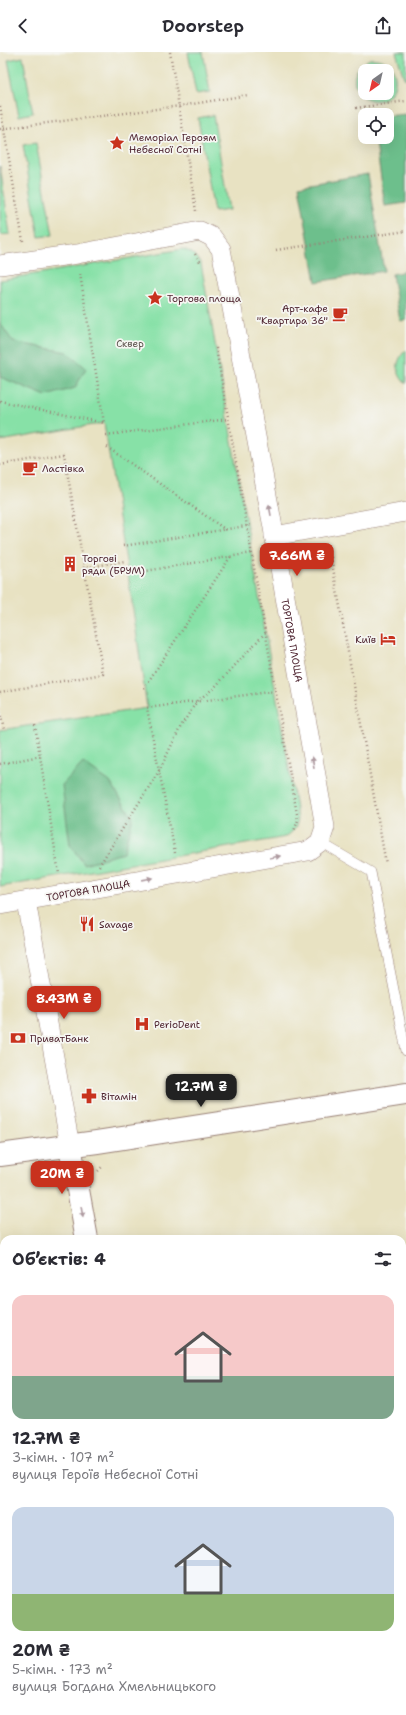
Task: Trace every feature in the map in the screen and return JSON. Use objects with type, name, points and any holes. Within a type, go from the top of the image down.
[{"type":"street","points":[[0,265],[77,254],[200,231]]},
{"type":"street","name":"ТОРГОВА ПЛОЩА","points":[[0,905],[308,851],[320,842],[325,827],[274,536],[221,249],[212,237],[200,231]]},
{"type":"street","points":[[274,536],[406,512]]},
{"type":"street","points":[[26,901],[86,1235]]},
{"type":"street","points":[[0,1155],[70,1146],[406,1094]]},
{"type":"lane","points":[[320,842],[371,872],[406,1051]]},
{"type":"path","points":[[170,52],[200,231]]},
{"type":"path","points":[[0,129],[180,106],[248,95]]},
{"type":"path","points":[[356,108],[406,101]]},
{"type":"path","points":[[0,106],[27,261]]},
{"type":"path","points":[[276,250],[406,230]]},
{"type":"path","points":[[192,252],[201,263],[203,271]]},
{"type":"path","points":[[0,401],[104,423],[77,254]]},
{"type":"path","points":[[215,341],[298,820]]},
{"type":"path","points":[[106,435],[228,419]]},
{"type":"path","points":[[108,447],[226,530]]},
{"type":"path","points":[[0,465],[64,454],[103,674],[0,692]]},
{"type":"path","points":[[123,546],[247,526],[274,536]]},
{"type":"path","points":[[128,574],[252,553],[274,536]]},
{"type":"path","points":[[144,688],[230,556]]},
{"type":"path","points":[[331,557],[387,870]]},
{"type":"path","points":[[83,568],[125,560]]},
{"type":"path","points":[[97,870],[159,771],[181,726],[197,701],[214,688],[265,632]]},
{"type":"path","points":[[176,856],[147,708],[276,691]]},
{"type":"path","points":[[0,712],[4,730]]},
{"type":"path","points":[[35,725],[63,894]]},
{"type":"path","points":[[0,764],[40,756]]},
{"type":"path","points":[[98,1172],[102,1167]]},
{"type":"path","points":[[36,1177],[46,1177],[54,1181]]},
{"type":"green space","points":[[188,52],[203,52],[210,92],[196,94]]},
{"type":"green space","points":[[396,52],[406,52],[406,79],[404,78]]},
{"type":"green space","points":[[23,57],[33,113],[19,116],[8,60]]},
{"type":"green space","points":[[370,59],[382,60],[388,64],[362,64]]},
{"type":"green space","points":[[358,69],[358,90],[355,82]]},
{"type":"green space","points":[[406,114],[406,203],[385,206],[376,144],[394,144],[394,115]]},
{"type":"green space","points":[[213,115],[229,210],[214,212],[198,118]]},
{"type":"green space","points":[[36,143],[53,235],[39,237],[23,145]]},
{"type":"green space","points":[[0,166],[10,234],[0,235]]},
{"type":"green space","points":[[368,174],[384,271],[316,282],[299,186]]},
{"type":"green space","name":"Сквер","points":[[183,249],[194,254],[201,263],[298,820],[295,829],[286,837],[0,887],[0,730],[147,708],[128,574],[104,423],[0,441],[0,280]]},
{"type":"green space","points":[[406,271],[406,320],[400,321],[392,274]]},
{"type":"green space","points":[[0,323],[13,342],[67,352],[86,368],[75,388],[46,396],[0,377]]},
{"type":"green space","points":[[406,350],[406,384],[402,380],[398,371],[398,363],[402,354]]},
{"type":"green space","points":[[83,763],[110,782],[133,818],[123,853],[84,864],[70,845],[62,785]]},
{"type":"place","name":"Меморіал Героям Небесної Сотні","points":[[117,143]]},
{"type":"place","name":"Торгова площа","points":[[155,298]]},
{"type":"place","name":"Арт-кафе \"Квартира 36\"","points":[[340,314]]},
{"type":"place","name":"Ластівка","points":[[30,468]]},
{"type":"place","name":"Торгові ряди (БРУМ)","points":[[70,564]]},
{"type":"place","name":"Київ","points":[[388,639]]},
{"type":"place","name":"Savage","points":[[87,924]]},
{"type":"place","name":"PerioDent","points":[[142,1024]]},
{"type":"place","name":"ПриватБанк","points":[[18,1038]]},
{"type":"place","name":"Вітамін","points":[[89,1096]]}]
